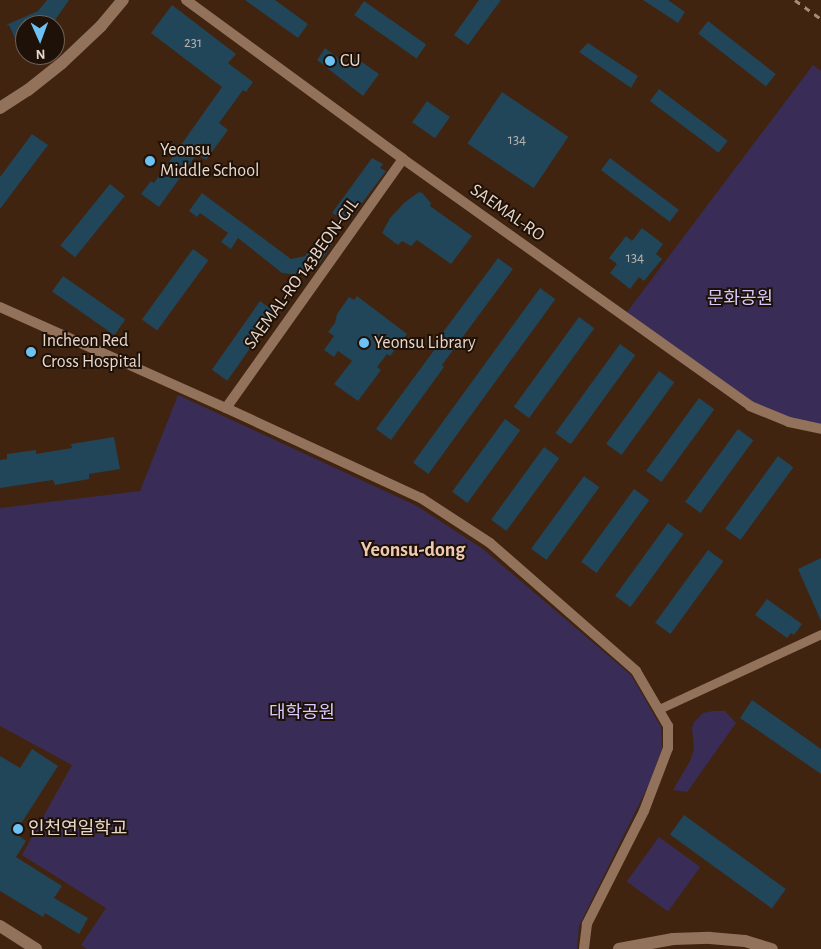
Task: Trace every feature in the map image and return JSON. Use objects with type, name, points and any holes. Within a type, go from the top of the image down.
[{"type":"main road","points":[[0,108],[28,90],[62,63],[101,26],[123,0]]},
{"type":"main road","points":[[0,926],[36,949]]},
{"type":"main road","points":[[619,949],[673,940],[710,938],[745,941],[772,949]]},
{"type":"street","name":"SAEMAL-RO","points":[[186,0],[404,159],[750,406],[789,422],[821,429]]},
{"type":"street","name":"SAEMAL-RO 143BEON-GIL","points":[[226,408],[404,159]]},
{"type":"street","points":[[0,307],[421,498],[490,543],[636,671],[668,726],[668,748],[644,812],[587,924],[584,949]]},
{"type":"street","points":[[659,709],[821,634]]},
{"type":"green space","name":"문화공원","points":[[813,65],[821,71],[821,429],[750,406],[624,316]]},
{"type":"green space","name":"대학공원","points":[[178,395],[417,506],[483,549],[631,675],[661,727],[662,748],[649,784],[579,926],[577,949],[87,949],[81,945],[106,908],[22,855],[72,765],[0,726],[0,508],[140,491]]},
{"type":"green space","points":[[725,711],[736,723],[687,792],[673,790],[690,761],[694,749],[692,728],[694,722],[703,713]]},
{"type":"green space","points":[[659,837],[700,867],[668,911],[627,881]]},
{"type":"building","points":[[47,0],[69,0],[58,15],[29,15],[38,11]]},
{"type":"building","points":[[245,0],[275,0],[308,24],[298,38]]},
{"type":"building","points":[[479,0],[501,0],[468,45],[454,35]]},
{"type":"building","points":[[643,0],[668,0],[685,12],[678,23]]},
{"type":"building","points":[[364,1],[426,45],[417,59],[354,15]]},
{"type":"building","points":[[172,5],[236,54],[228,63],[253,82],[246,92],[243,90],[219,123],[228,130],[206,160],[197,154],[159,207],[141,194],[151,181],[154,183],[222,87],[151,33]]},
{"type":"building","points":[[15,21],[15,38],[9,25],[6,25]]},
{"type":"building","points":[[708,21],[776,74],[766,87],[698,34]]},
{"type":"building","points":[[588,43],[638,76],[631,88],[579,52]]},
{"type":"building","points":[[325,48],[350,67],[356,58],[379,74],[363,96],[317,60]]},
{"type":"building","points":[[659,89],[728,141],[719,153],[650,101]]},
{"type":"building","points":[[502,92],[568,137],[534,188],[467,143]]},
{"type":"building","points":[[427,101],[450,117],[435,138],[412,122]]},
{"type":"building","points":[[32,134],[48,145],[0,209],[0,177]]},
{"type":"building","points":[[372,158],[383,164],[380,168],[386,171],[348,222],[332,213]]},
{"type":"building","points":[[610,158],[679,210],[670,222],[601,170]]},
{"type":"building","points":[[110,184],[125,196],[75,257],[60,245]]},
{"type":"building","points":[[419,192],[431,203],[430,206],[472,236],[451,264],[417,240],[411,246],[402,241],[398,245],[382,233],[390,218],[405,202]]},
{"type":"building","points":[[202,193],[291,259],[305,256],[321,235],[333,243],[317,267],[307,272],[308,276],[282,273],[238,238],[231,249],[221,242],[228,233],[200,213],[197,217],[189,211]]},
{"type":"building","points":[[642,228],[663,244],[656,254],[662,259],[644,281],[639,277],[630,289],[610,273],[617,264],[609,258],[626,236],[632,241]]},
{"type":"building","points":[[193,249],[208,260],[157,331],[142,319]]},
{"type":"building","points":[[498,258],[513,269],[442,365],[444,367],[391,440],[376,429],[435,349],[432,347]]},
{"type":"building","points":[[63,276],[125,320],[114,335],[52,292]]},
{"type":"building","points":[[540,288],[555,299],[428,474],[413,463]]},
{"type":"building","name":"Yeonsu Library","points":[[357,296],[407,334],[390,356],[387,354],[377,367],[381,370],[358,401],[334,384],[352,361],[338,351],[334,357],[324,350],[334,336],[328,332],[335,323],[337,314],[349,297],[354,300]]},
{"type":"building","points":[[260,301],[276,312],[227,381],[212,370]]},
{"type":"building","points":[[579,317],[594,328],[529,418],[514,407]]},
{"type":"building","points":[[620,344],[635,355],[571,444],[555,433]]},
{"type":"building","points":[[659,371],[674,382],[621,455],[606,444]]},
{"type":"building","points":[[699,398],[714,409],[661,482],[646,471]]},
{"type":"building","points":[[505,419],[520,430],[467,503],[452,492]]},
{"type":"building","points":[[738,429],[753,440],[700,513],[685,502]]},
{"type":"building","points":[[114,437],[120,469],[89,474],[89,479],[55,485],[53,480],[0,488],[0,460],[7,459],[7,454],[36,450],[36,454],[72,448],[71,444]]},
{"type":"building","points":[[544,447],[559,458],[506,531],[491,520]]},
{"type":"building","points":[[778,456],[793,467],[740,540],[725,529]]},
{"type":"building","points":[[584,476],[599,487],[546,560],[531,549]]},
{"type":"building","points":[[634,489],[649,500],[596,573],[581,562]]},
{"type":"building","points":[[668,523],[683,534],[630,607],[615,596]]},
{"type":"building","points":[[708,550],[723,561],[670,634],[655,623]]},
{"type":"building","points":[[821,558],[821,621],[798,569]]},
{"type":"building","points":[[767,599],[802,624],[794,635],[791,633],[787,638],[755,615]]},
{"type":"building","points":[[752,700],[821,749],[821,774],[740,718]]},
{"type":"building","points":[[32,749],[58,766],[15,833],[26,841],[16,857],[62,886],[54,898],[88,918],[79,934],[45,913],[43,917],[0,891],[0,756],[20,768]]},
{"type":"building","points":[[684,815],[786,889],[772,908],[670,834]]},
{"type":"railway","points":[[795,0],[821,19]]},
{"type":"place","name":"CU","points":[[330,61]]},
{"type":"place","name":"Yeonsu Middle School","points":[[150,161]]},
{"type":"place","name":"Yeonsu Library","points":[[364,343]]},
{"type":"place","name":"Incheon Red Cross Hospital","points":[[31,352]]},
{"type":"place","name":"인천연일학교","points":[[18,829]]},
{"type":"district","name":"Yeonsu-dong","points":[[413,550]]}]
